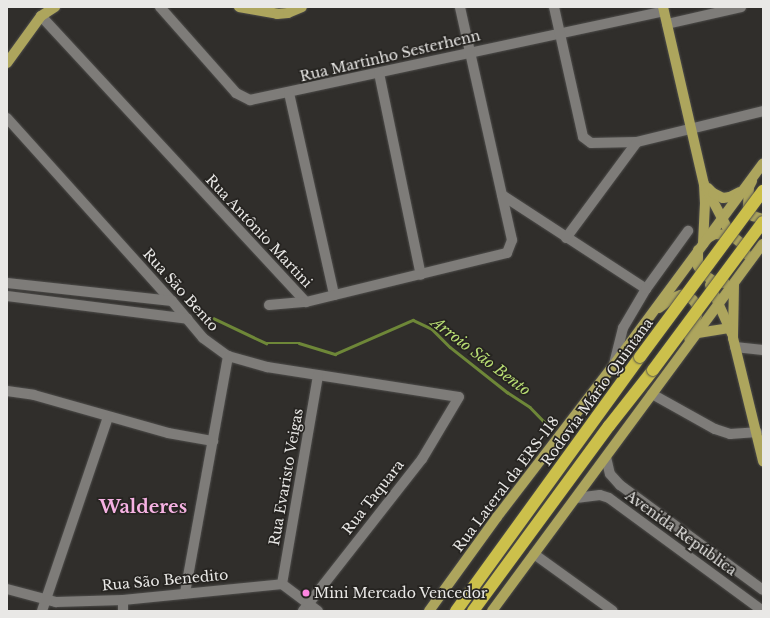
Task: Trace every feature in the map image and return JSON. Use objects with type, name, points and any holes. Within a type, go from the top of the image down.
[{"type":"highway","name":"Rodovia Mário Quintana","points":[[456,611],[640,357],[763,191]]},
{"type":"highway","name":"Rodovia Mário Quintana","points":[[473,611],[763,220]]},
{"type":"main road","points":[[7,63],[41,16],[55,7]]},
{"type":"main road","points":[[239,7],[277,14],[288,14],[302,7]]},
{"type":"main road","points":[[664,9],[690,129],[704,184],[705,204],[703,244],[698,266],[707,279],[734,342],[763,461]]},
{"type":"main road","name":"Rua Lateral da ERS-118","points":[[429,611],[497,517],[613,366],[763,163]]},
{"type":"main road","points":[[756,172],[749,187],[748,209],[753,216],[763,220]]},
{"type":"main road","points":[[704,184],[713,193],[723,198],[730,197],[741,192]]},
{"type":"main road","points":[[704,184],[731,235]]},
{"type":"main road","points":[[703,244],[715,234],[731,235],[738,239],[745,248],[746,268]]},
{"type":"main road","points":[[492,611],[763,244]]},
{"type":"main road","points":[[707,279],[723,284],[736,281]]},
{"type":"main road","points":[[734,342],[736,281]]},
{"type":"main road","points":[[648,318],[673,298],[680,295],[688,296],[697,306],[697,315],[686,348]]},
{"type":"main road","points":[[698,333],[729,328]]},
{"type":"street","name":"Rua Martinho Sesterhenn","points":[[160,7],[236,93],[250,100],[289,93],[664,9]]},
{"type":"street","points":[[460,7],[502,195],[646,289]]},
{"type":"street","points":[[554,7],[583,137],[591,143],[637,142],[763,111]]},
{"type":"street","points":[[667,24],[741,7]]},
{"type":"street","name":"Rua Antônio Martini","points":[[41,16],[306,302],[508,253],[512,240],[502,195]]},
{"type":"street","points":[[379,73],[421,275]]},
{"type":"street","points":[[289,93],[334,295]]},
{"type":"street","name":"Rua São Bento","points":[[7,118],[188,319],[202,338],[228,356],[266,367],[459,397]]},
{"type":"street","points":[[566,238],[637,142]]},
{"type":"street","points":[[613,366],[623,328],[646,289],[688,231]]},
{"type":"street","points":[[7,283],[93,294],[172,301]]},
{"type":"street","points":[[92,307],[93,294]]},
{"type":"street","points":[[7,296],[188,319]]},
{"type":"street","points":[[269,305],[306,302]]},
{"type":"street","points":[[734,342],[763,350]]},
{"type":"street","points":[[185,593],[228,356]]},
{"type":"street","name":"Rua Evaristo Veigas","points":[[282,584],[318,375]]},
{"type":"street","points":[[7,391],[34,395],[168,433],[213,441]]},
{"type":"street","points":[[652,394],[715,429],[730,434],[757,432]]},
{"type":"street","name":"Rua Taquara","points":[[305,608],[422,458],[459,397]]},
{"type":"street","points":[[42,611],[108,417]]},
{"type":"street","name":"Avenida República","points":[[606,457],[613,478],[763,590]]},
{"type":"street","name":"Avenida República","points":[[576,498],[600,495],[609,498],[763,611]]},
{"type":"street","points":[[641,521],[650,507]]},
{"type":"street","points":[[693,559],[703,546]]},
{"type":"street","points":[[534,554],[613,611]]},
{"type":"street","points":[[282,584],[305,608],[318,611]]},
{"type":"street","name":"Rua São Benedito","points":[[7,589],[56,602],[123,600],[282,584]]},
{"type":"street","points":[[123,600],[123,611]]},
{"type":"waterway","name":"Arroio São Bento","points":[[213,318],[266,343],[299,343],[335,354],[413,320],[432,329],[450,347],[507,392],[530,407],[550,428]]},
{"type":"place","name":"Mini Mercado Vencedor","points":[[306,593]]},
{"type":"district","name":"Walderes","points":[[143,507]]}]
